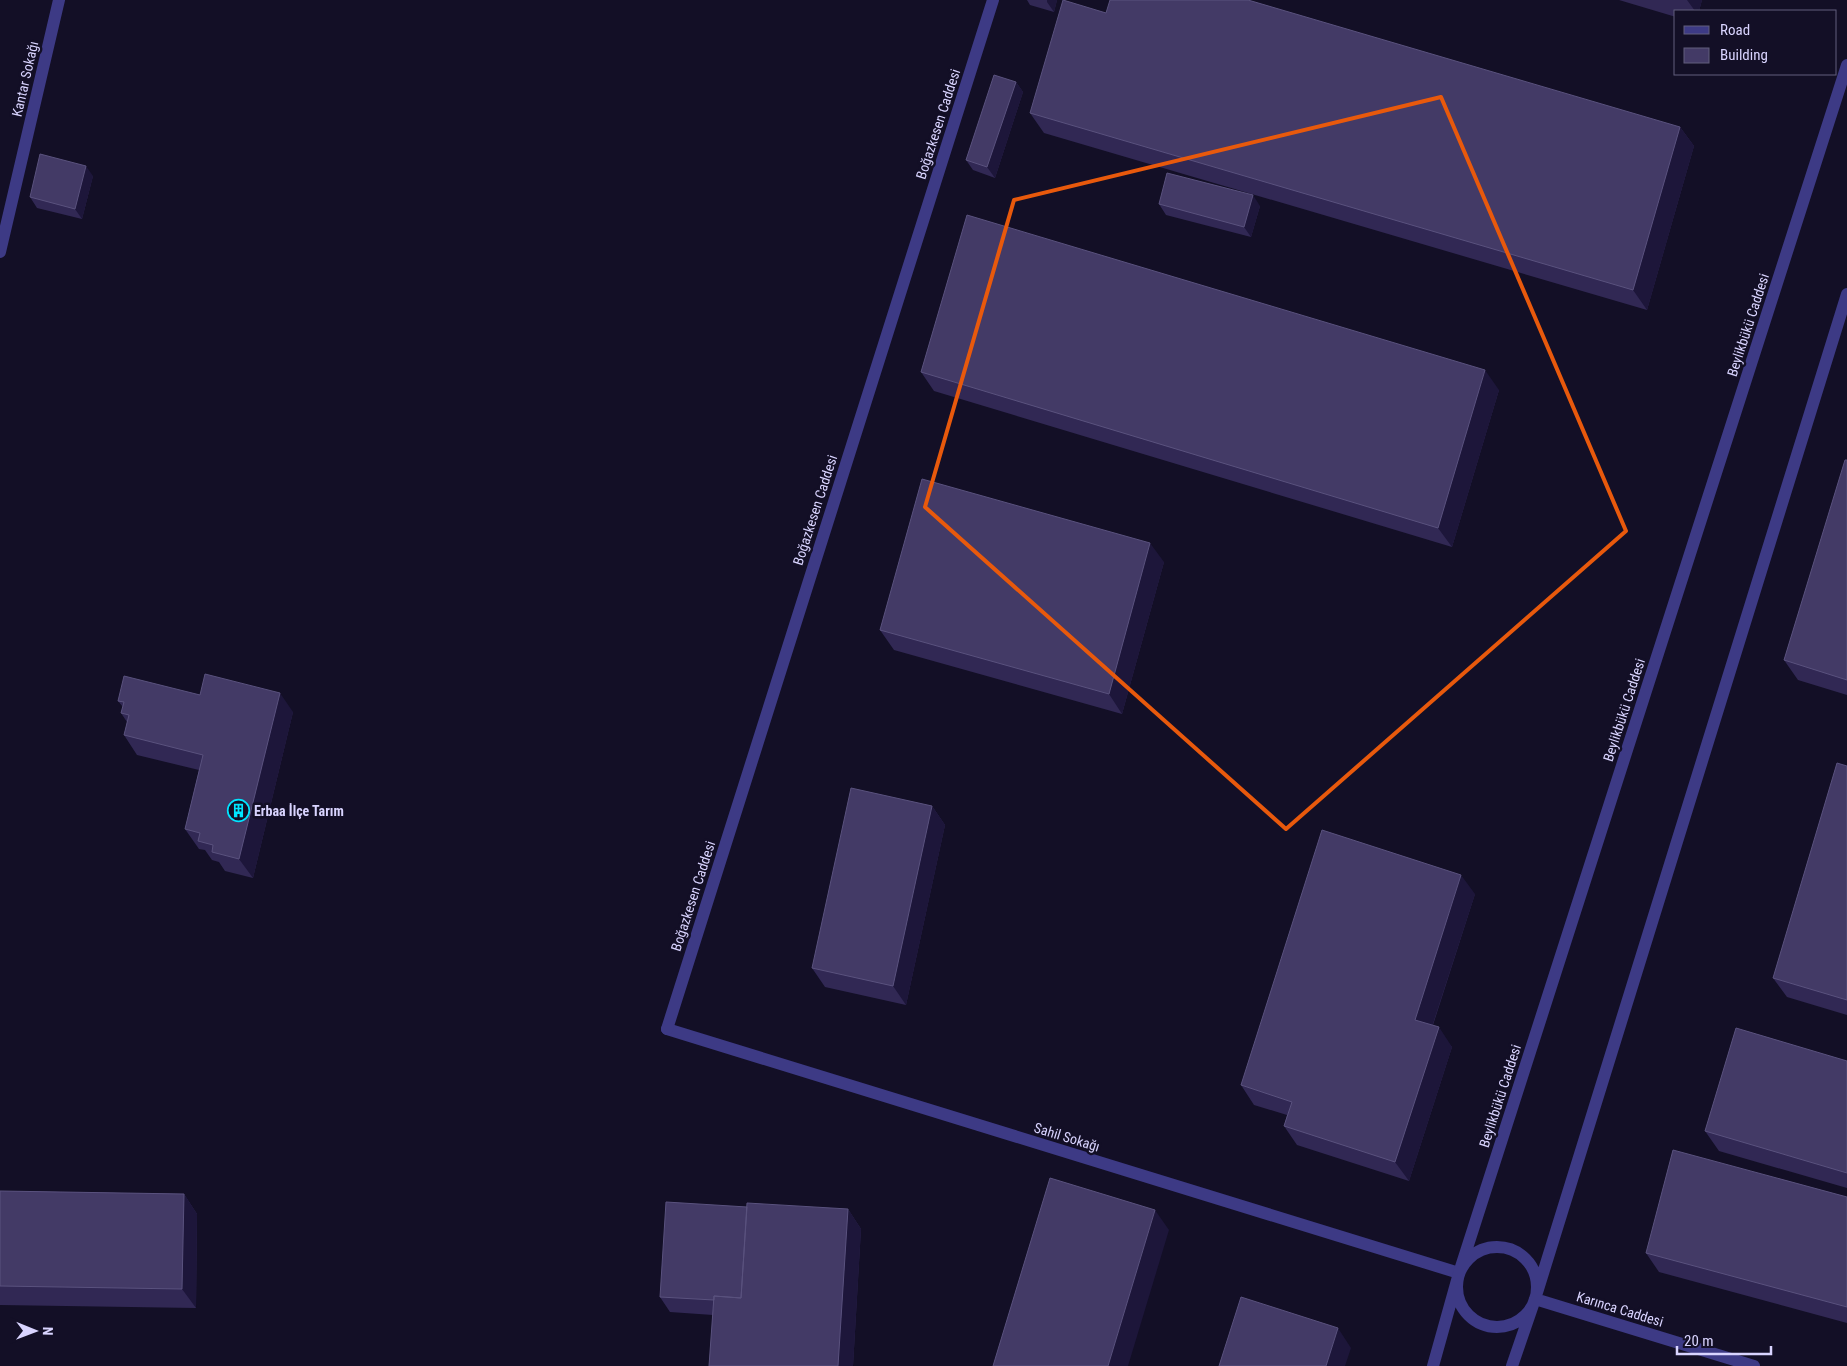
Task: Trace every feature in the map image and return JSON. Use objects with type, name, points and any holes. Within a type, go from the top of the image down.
[{"type":"street","name":"Kantar Sokağı","points":[[0,252],[59,0]]},
{"type":"street","name":"Boğazkesen Caddesi","points":[[667,1029],[993,0]]},
{"type":"street","name":"Beylikbükü Caddesi","points":[[1433,1366],[1459,1273],[1847,65]]},
{"type":"street","points":[[1512,1366],[1535,1299],[1847,294]]},
{"type":"street","name":"Sahil Sokağı","points":[[667,1029],[1459,1273]]},
{"type":"street","points":[[1503,1246],[1517,1251],[1528,1260],[1535,1272],[1537,1286],[1535,1299],[1530,1310],[1521,1319],[1509,1326],[1484,1325],[1473,1320],[1464,1310],[1458,1299],[1456,1286],[1459,1273],[1466,1260],[1476,1251],[1489,1247],[1503,1246]]},
{"type":"street","name":"Karınca Caddesi","points":[[1535,1299],[1754,1366]]},
{"type":"highlighted area","points":[[1441,97],[1626,531],[1286,829],[925,507],[1014,200]]},
{"type":"building","points":[[1063,0],[1106,13],[1110,0],[1248,0],[1680,127],[1633,290],[1030,113]]},
{"type":"building","points":[[994,75],[1016,82],[987,167],[966,160]]},
{"type":"building","points":[[40,154],[86,166],[75,209],[30,197]]},
{"type":"building","points":[[1167,173],[1253,195],[1244,227],[1159,204]]},
{"type":"building","points":[[967,215],[1485,370],[1438,528],[921,372]]},
{"type":"building","points":[[1845,460],[1847,460],[1847,680],[1784,660]]},
{"type":"building","points":[[922,479],[1150,543],[1109,694],[880,630]]},
{"type":"building","name":"Erbaa İlçe Tarım","points":[[205,674],[280,693],[239,859],[212,852],[213,845],[198,841],[200,833],[185,829],[203,755],[124,735],[129,715],[121,713],[124,702],[118,701],[124,676],[200,695]]},
{"type":"building","points":[[1837,763],[1847,766],[1847,1000],[1773,978]]},
{"type":"building","points":[[851,788],[932,806],[893,986],[812,968]]},
{"type":"building","points":[[1322,830],[1461,875],[1415,1020],[1439,1027],[1395,1162],[1284,1126],[1292,1102],[1241,1085]]},
{"type":"building","points":[[1736,1028],[1847,1061],[1847,1173],[1705,1131]]},
{"type":"building","points":[[1673,1150],[1847,1197],[1847,1307],[1646,1253]]},
{"type":"building","points":[[1050,1178],[1155,1210],[1108,1366],[993,1366]]},
{"type":"building","points":[[0,1191],[184,1194],[182,1289],[0,1286]]},
{"type":"building","points":[[666,1202],[747,1207],[741,1298],[714,1296],[714,1300],[660,1297]]},
{"type":"building","points":[[747,1203],[848,1209],[838,1366],[709,1366],[714,1296],[741,1298]]},
{"type":"building","points":[[1241,1297],[1338,1328],[1326,1366],[1219,1366]]},
{"type":"place","name":"Erbaa İlçe Tarım","points":[[238,811]]}]
